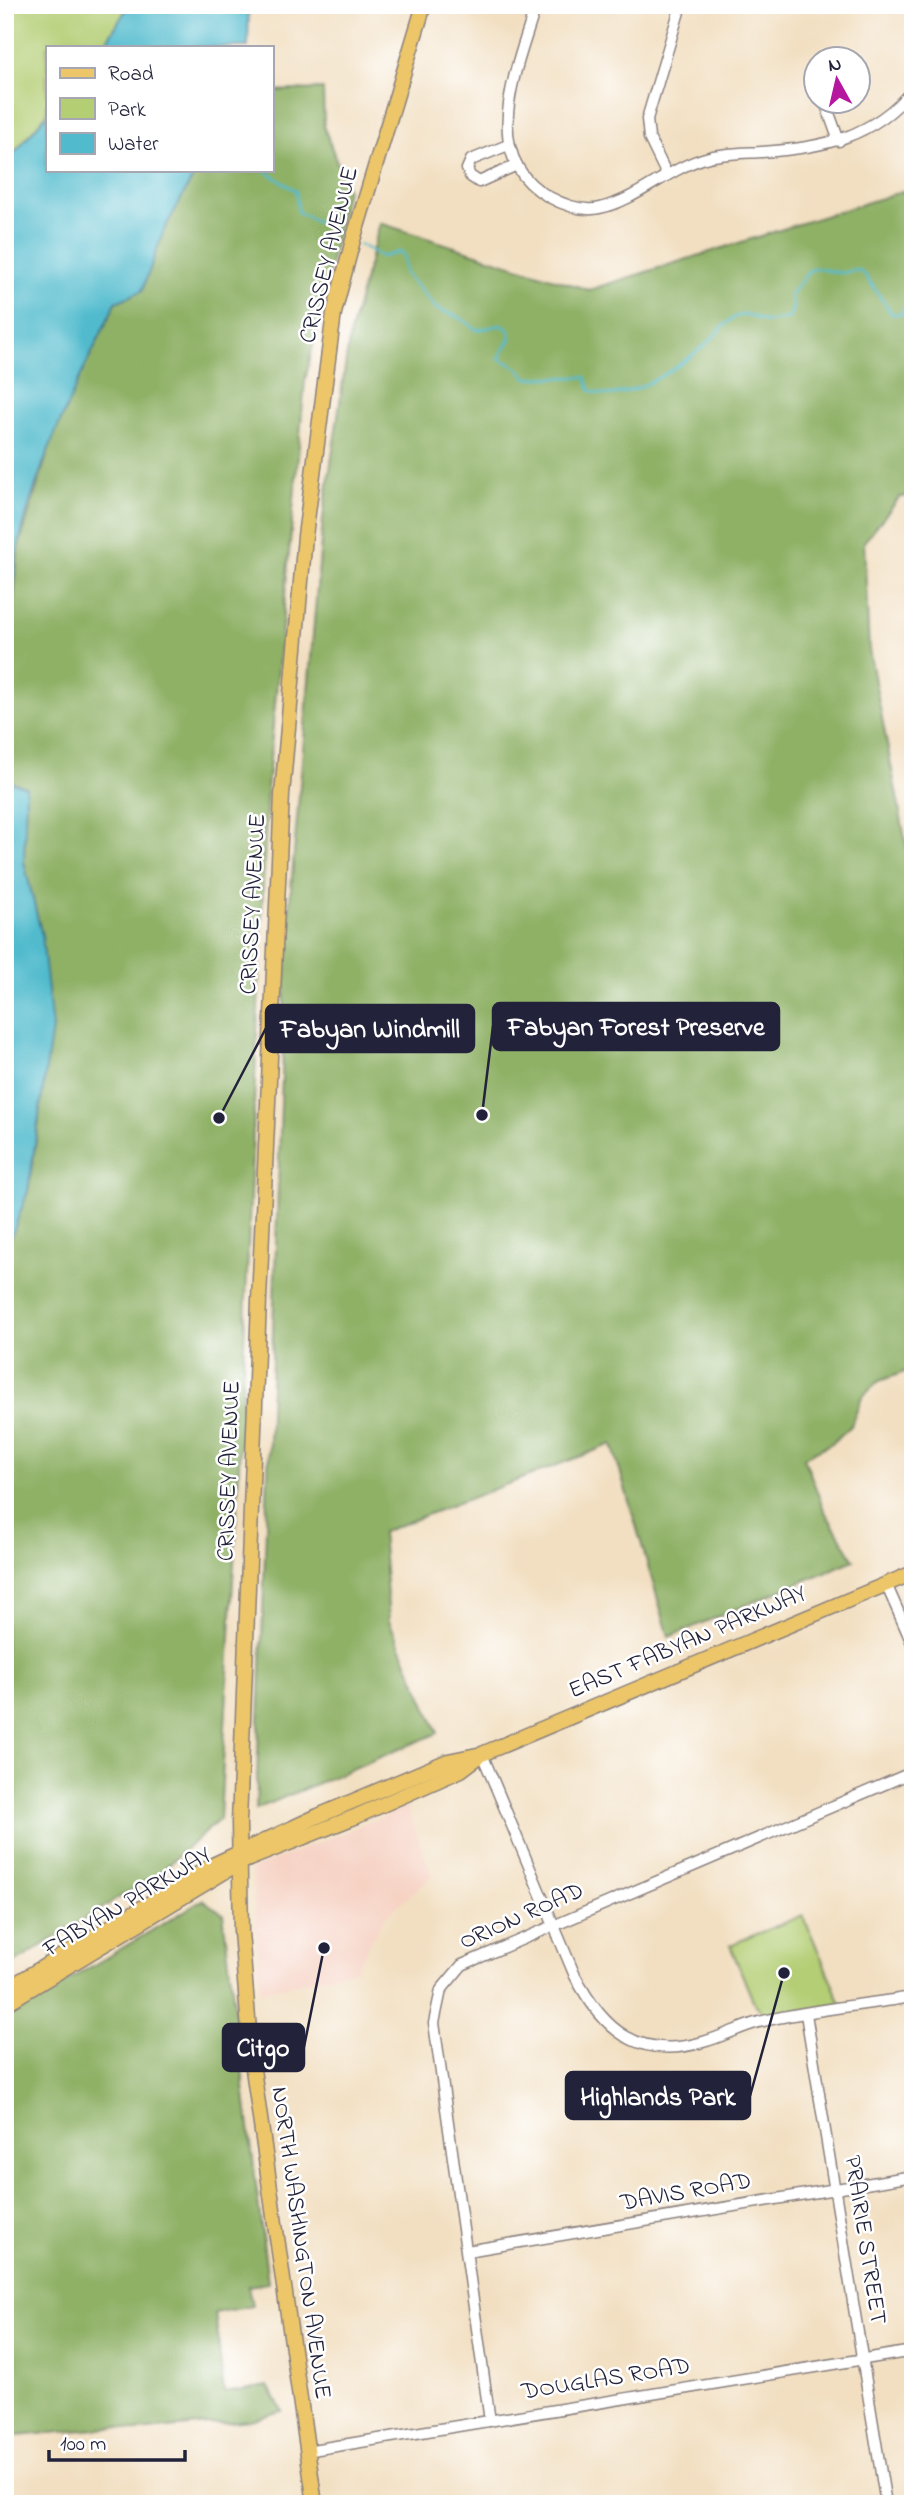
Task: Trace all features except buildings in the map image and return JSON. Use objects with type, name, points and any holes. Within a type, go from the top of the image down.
[{"type":"main road","name":"CRISSEY AVENUE","points":[[239,1857],[282,795],[305,536],[334,313],[358,220],[424,5]]},
{"type":"main road","name":"EAST FABYAN PARKWAY","points":[[239,1857],[438,1780],[461,1770],[482,1754],[913,1573]]},
{"type":"main road","name":"FABYAN PARKWAY","points":[[5,1990],[103,1938],[239,1857]]},
{"type":"main road","name":"NORTH WASHINGTON AVENUE","points":[[239,1857],[251,2055],[314,2504]]},
{"type":"main road","name":"FABYAN PARKWAY","points":[[5,2004],[103,1938]]},
{"type":"street","points":[[536,5],[505,125],[508,145],[517,165],[537,190],[566,206],[597,209],[620,202],[666,173],[713,156],[799,150],[856,136],[886,117],[913,89]]},
{"type":"street","points":[[666,173],[649,138],[647,119],[681,5]]},
{"type":"street","points":[[830,116],[839,141]]},
{"type":"street","points":[[508,145],[471,160],[467,169],[470,176],[479,182],[517,165]]},
{"type":"street","points":[[886,1584],[913,1645]]},
{"type":"street","points":[[482,1754],[553,1925],[591,2007],[610,2028],[639,2044],[684,2048],[757,2022],[913,1997]]},
{"type":"street","name":"ORION ROAD","points":[[490,2421],[434,2023],[440,1990],[462,1965],[913,1772]]},
{"type":"street","name":"PRAIRIE STREET","points":[[806,2014],[886,2504]]},
{"type":"street","name":"DAVIS ROAD","points":[[467,2251],[913,2176]]},
{"type":"street","name":"DOUGLAS ROAD","points":[[306,2451],[913,2351]]},
{"type":"shaded area","points":[[407,1807],[432,1876],[384,1918],[355,1970],[260,1992],[252,1869]]},
{"type":"green space","points":[[5,5],[129,5],[104,46],[46,46],[46,115],[5,164]]},
{"type":"green space","points":[[323,89],[324,127],[347,189],[305,381],[267,790],[238,1490],[220,1819],[160,1872],[5,1969],[5,1254],[28,1191],[39,1122],[42,936],[24,862],[26,787],[9,781],[5,790],[5,644],[13,618],[18,549],[56,426],[116,302],[164,230],[194,172],[273,172],[273,91]]},
{"type":"green space","points":[[913,188],[913,496],[900,497],[864,542],[869,650],[913,880],[913,1369],[879,1381],[862,1397],[851,1426],[832,1443],[804,1457],[824,1510],[854,1560],[669,1637],[612,1444],[382,1532],[389,1621],[438,1733],[256,1809],[287,935],[323,518],[350,333],[380,223],[589,290]]},
{"type":"green space","points":[[203,1900],[223,1914],[268,2283],[248,2286],[252,2306],[215,2313],[224,2393],[268,2386],[282,2411],[250,2420],[138,2431],[119,2427],[5,2437],[5,2018]]},
{"type":"green space","points":[[803,1915],[841,2004],[765,2016],[753,2001],[730,1945]]},
{"type":"water","points":[[129,5],[249,5],[248,46],[104,46]]},
{"type":"water","points":[[46,115],[46,172],[196,172],[164,230],[142,291],[116,302],[47,453],[18,548],[11,619],[5,644],[5,164]]},
{"type":"water","points":[[9,781],[26,787],[24,862],[42,936],[52,1028],[28,1191],[5,1254],[5,790]]},
{"type":"waterway","points":[[267,172],[296,191],[298,212],[347,237]]},
{"type":"waterway","points":[[359,244],[382,257],[400,252],[404,256],[405,273],[437,309],[459,317],[477,330],[501,325],[508,329],[511,338],[499,358],[519,369],[527,378],[586,377],[590,390],[603,394],[618,394],[634,389],[666,373],[705,345],[737,316],[747,315],[767,322],[789,318],[793,307],[790,295],[809,271],[816,268],[840,273],[858,270],[865,275],[892,314],[901,314],[913,291]]},
{"type":"waterway","points":[[913,268],[909,274],[913,284]]},
{"type":"place","name":"Fabyan Forest Preserve","points":[[482,1115]]},
{"type":"place","name":"Fabyan Windmill","points":[[219,1118]]},
{"type":"place","name":"Citgo","points":[[324,1948]]},
{"type":"place","name":"Highlands Park","points":[[784,1973]]}]
